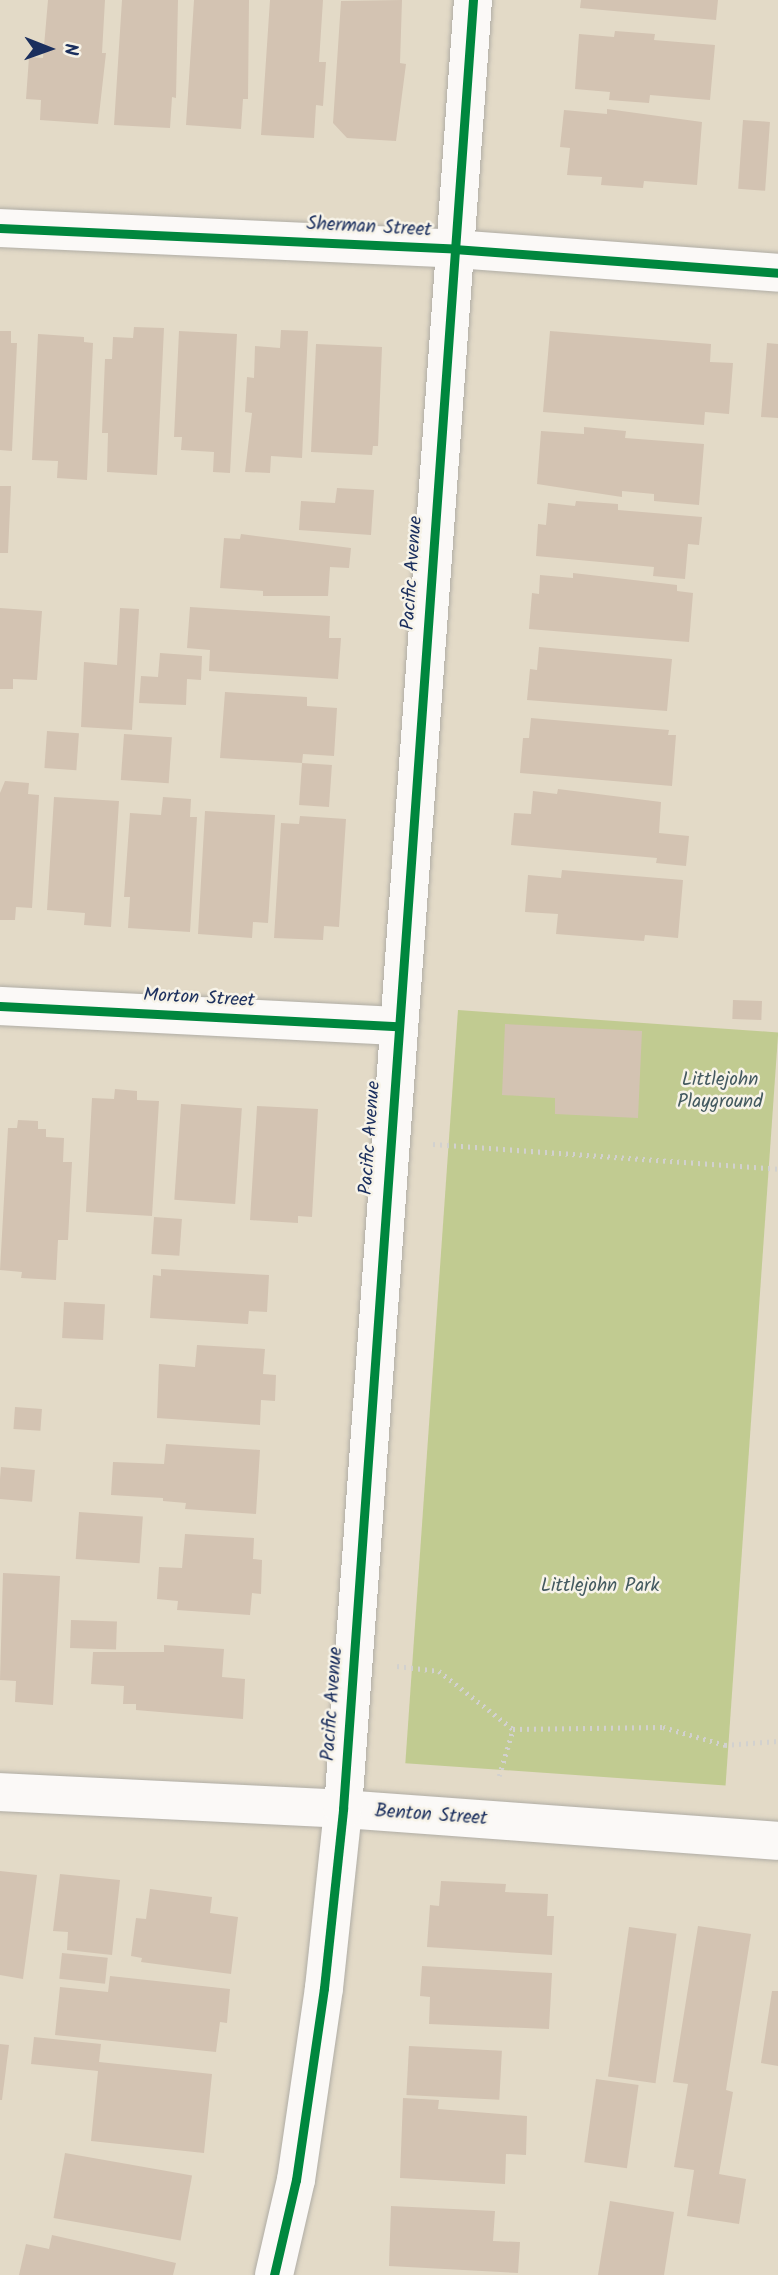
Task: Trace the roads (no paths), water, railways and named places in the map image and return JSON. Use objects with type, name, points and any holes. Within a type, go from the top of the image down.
[{"type":"street","name":"Pacific Avenue","points":[[274,2275],[296,2180],[324,1988],[343,1809],[388,1142],[473,0]]},
{"type":"street","name":"Sherman Street","points":[[0,228],[455,249],[778,273]]},
{"type":"street","name":"Morton Street","points":[[0,1006],[397,1026]]},
{"type":"street","name":"Benton Street","points":[[0,1792],[343,1809],[778,1841]]},
{"type":"park label","name":"Littlejohn Playground","points":[[720,1092]]},
{"type":"park label","name":"Littlejohn Park","points":[[600,1587]]}]
